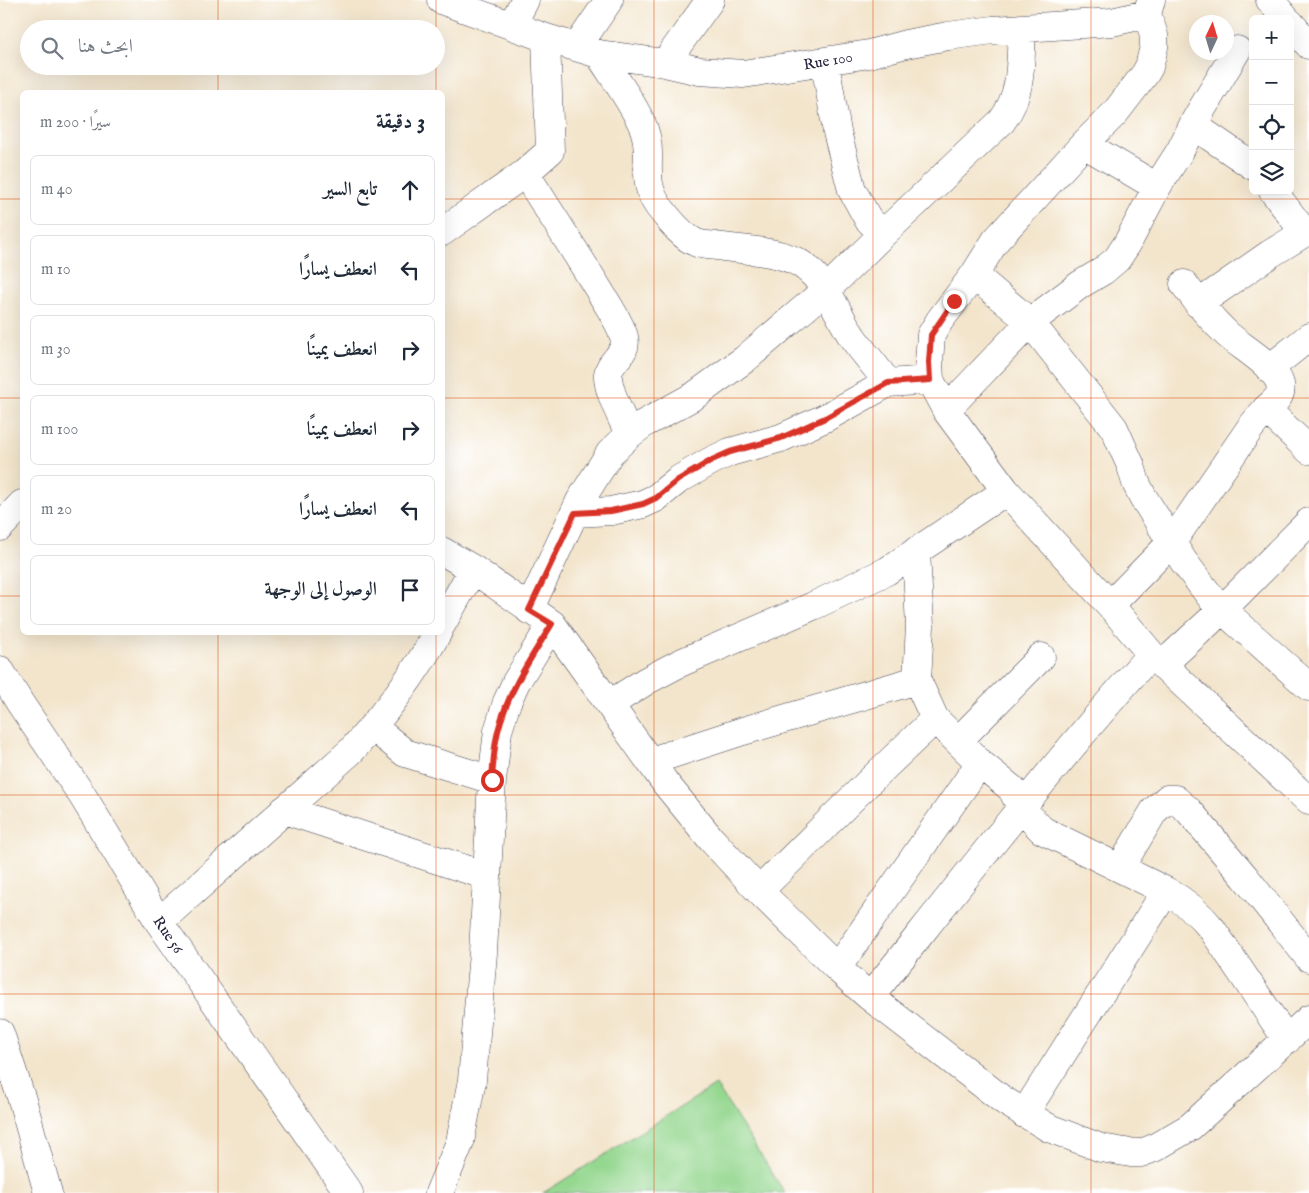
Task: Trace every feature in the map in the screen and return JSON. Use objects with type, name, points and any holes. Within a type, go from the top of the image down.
[{"type":"street","points":[[501,15],[526,0]]},
{"type":"street","points":[[609,0],[588,51],[638,117],[644,130],[647,149],[648,184],[653,199],[663,212],[696,242],[782,256],[800,264],[818,279],[853,338],[888,383]]},
{"type":"street","points":[[1270,0],[1283,15]]},
{"type":"street","points":[[666,63],[702,3]]},
{"type":"street","name":"Rue 100","points":[[452,4],[501,15],[546,38],[588,51],[666,63],[700,71],[743,74],[825,63],[948,36],[1112,22],[1147,5]]},
{"type":"street","points":[[1147,5],[1155,40],[1149,67],[1132,93],[1115,113],[996,240],[974,275],[931,335],[930,380],[946,410],[1006,490],[1110,605],[1156,660],[1309,801]]},
{"type":"street","points":[[1294,28],[1309,45]]},
{"type":"street","points":[[529,610],[575,513],[595,475],[610,453],[629,435],[646,423],[694,396],[745,359],[826,290],[1002,121],[1018,91],[1022,29]]},
{"type":"street","points":[[445,230],[525,173],[550,152],[546,38]]},
{"type":"street","points":[[946,410],[1030,322],[1117,259],[1237,50]]},
{"type":"street","points":[[825,63],[837,132],[852,190],[858,204],[868,219],[883,234]]},
{"type":"street","points":[[1193,125],[1249,163]]},
{"type":"street","points":[[1084,144],[1157,187]]},
{"type":"street","points":[[525,173],[590,276],[624,336],[624,348],[611,364],[608,379],[629,435]]},
{"type":"street","points":[[1110,605],[1172,542],[1251,427],[1279,397],[1281,391],[1278,378],[1270,368],[1227,334],[1191,294],[1270,254],[1307,231],[1276,195]]},
{"type":"street","points":[[974,275],[1030,322],[1114,428],[1143,497],[1184,562],[1216,604],[1309,687]]},
{"type":"street","points":[[1270,368],[1309,337]]},
{"type":"street","points":[[575,513],[611,511],[643,504],[656,498],[678,480],[712,460],[730,452],[781,438],[825,418],[888,383],[930,380]]},
{"type":"street","points":[[1266,409],[1309,450]]},
{"type":"street","points":[[610,704],[646,681],[680,663],[887,571],[1006,490]]},
{"type":"street","points":[[0,527],[20,506]]},
{"type":"street","points":[[870,997],[1088,725],[1156,660],[1223,610],[1309,522]]},
{"type":"street","points":[[916,551],[920,626],[916,680],[935,719],[980,763],[1012,790],[1021,808],[1042,830],[1166,891],[1179,898],[1199,914],[1287,1040]]},
{"type":"street","points":[[445,553],[473,569],[529,610],[552,624],[666,784],[706,833],[759,891],[837,968],[870,997],[1003,1100],[1049,1128],[1101,1148],[1131,1153],[1141,1153],[1166,1143],[1190,1127],[1309,1019]]},
{"type":"street","points":[[445,619],[473,569]]},
{"type":"street","points":[[439,1193],[460,1142],[472,1080],[483,953],[492,780],[498,731],[507,702],[516,682],[552,624]]},
{"type":"street","points":[[159,922],[330,770],[373,727],[402,688],[436,635]]},
{"type":"street","points":[[958,741],[1041,656]]},
{"type":"street","name":"Rue 56","points":[[0,670],[20,704],[82,795],[159,922],[349,1193]]},
{"type":"street","points":[[651,761],[743,731],[916,680]]},
{"type":"street","points":[[759,891],[935,719]]},
{"type":"street","points":[[373,727],[405,754],[492,780]]},
{"type":"street","points":[[837,968],[980,763]]},
{"type":"street","points":[[1120,868],[1154,811],[1167,799],[1175,799],[1190,811],[1309,958]]},
{"type":"street","points":[[284,810],[487,876]]},
{"type":"street","points":[[1024,1114],[1166,891]]},
{"type":"street","points":[[0,1033],[23,1103],[48,1193]]},
{"type":"green space","points":[[716,1085],[785,1193],[543,1193]]},
{"type":"route","points":[[492,780],[498,731],[507,702],[516,682],[552,624],[529,610],[575,513],[611,511],[643,504],[667,491],[678,480],[712,460],[730,452],[781,438],[802,429],[888,383],[930,380],[929,348],[931,335],[954,301]]}]
